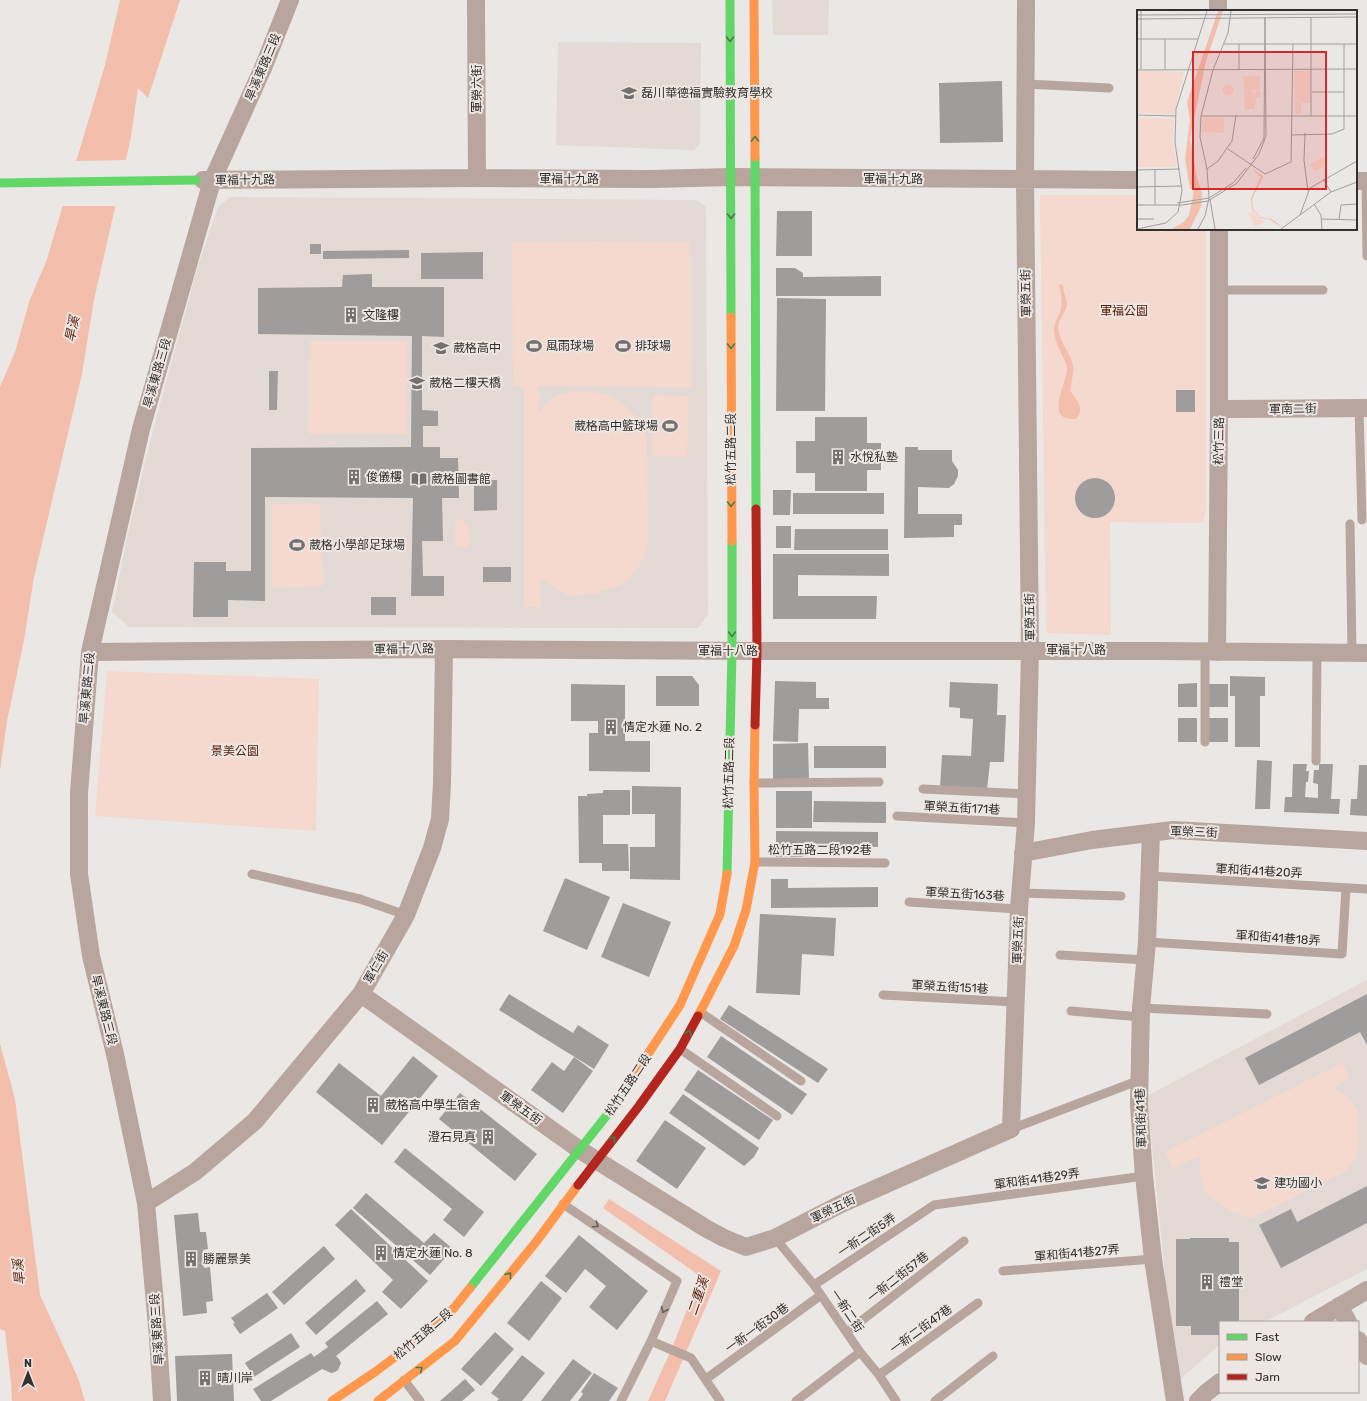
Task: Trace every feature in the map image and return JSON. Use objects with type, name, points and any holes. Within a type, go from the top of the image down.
[{"type":"street","name":"旱溪東路三段","points":[[162,1401],[146,1203],[115,1054],[91,956],[79,874],[79,793],[90,652],[141,429],[204,180],[263,68],[290,0]]},
{"type":"street","name":"軍榮六街","points":[[476,0],[477,178]]},
{"type":"street","name":"松竹五路二段","points":[[332,1401],[375,1372],[411,1345],[454,1308],[580,1150],[642,1065],[680,1005],[720,914],[727,879],[732,651],[730,0]]},
{"type":"street","name":"松竹五路二段","points":[[378,1401],[455,1341],[536,1242],[596,1160],[639,1106],[680,1049],[734,946],[746,910],[755,862],[754,783],[756,651],[754,0]]},
{"type":"street","name":"軍榮五街","points":[[361,994],[580,1150],[724,1238],[746,1247],[775,1238],[841,1204],[1011,1129],[1020,901],[1026,823],[1030,650],[1025,179],[1026,0]]},
{"type":"street","name":"軍福十九路","points":[[0,183],[477,178],[651,179],[731,177],[1137,180]]},
{"type":"street","name":"松竹三路","points":[[1211,652],[1219,409],[1219,230]]},
{"type":"street","name":"軍南二街","points":[[1219,409],[1363,408]]},
{"type":"street","name":"軍福十八路","points":[[90,652],[444,649],[732,651],[1030,650],[1359,653]]},
{"type":"street","name":"軍仁街","points":[[146,1203],[195,1172],[255,1121],[361,994],[406,915],[432,848],[440,819],[444,649]]},
{"type":"street","name":"軍榮三街","points":[[1023,853],[1092,840],[1173,830],[1367,841]]},
{"type":"street","name":"軍和街41巷","points":[[1151,833],[1146,960],[1141,1012],[1139,1105],[1144,1176],[1153,1259],[1175,1401]]},
{"type":"street","points":[[1315,1321],[1367,1290]]},
{"type":"street","points":[[1338,1306],[1347,1321]]},
{"type":"street","points":[[1359,1342],[1367,1356]]},
{"type":"street","points":[[1198,1401],[1219,1383]]},
{"type":"lane","points":[[1025,84],[1109,88]]},
{"type":"lane","points":[[1363,181],[1367,256]]},
{"type":"lane","points":[[1218,290],[1323,290]]},
{"type":"lane","points":[[1362,520],[1363,408]]},
{"type":"lane","points":[[1350,524],[1359,653]]},
{"type":"lane","points":[[1205,742],[1211,652]]},
{"type":"lane","points":[[1316,653],[1316,761]]},
{"type":"lane","points":[[754,783],[879,782]]},
{"type":"lane","points":[[923,789],[1026,794]]},
{"type":"lane","name":"軍榮五街171巷","points":[[897,816],[1026,823]]},
{"type":"lane","name":"松竹五路二段192巷","points":[[755,862],[885,863]]},
{"type":"lane","points":[[252,874],[360,899],[406,915]]},
{"type":"lane","name":"軍和街41巷20弄","points":[[1150,876],[1367,889]]},
{"type":"lane","name":"軍和街41巷18弄","points":[[1147,942],[1342,954],[1346,888]]},
{"type":"lane","name":"軍榮五街163巷","points":[[908,902],[1020,901],[1121,896]]},
{"type":"lane","points":[[1060,955],[1146,960]]},
{"type":"lane","name":"軍榮五街151巷","points":[[883,995],[1016,1002]]},
{"type":"lane","points":[[1071,1011],[1267,1014]]},
{"type":"lane","points":[[700,1012],[802,1081]]},
{"type":"lane","points":[[680,1049],[777,1116]]},
{"type":"lane","points":[[1011,1129],[1140,1080]]},
{"type":"lane","name":"軍和街41巷29弄","points":[[934,1205],[1144,1176]]},
{"type":"lane","points":[[563,1204],[677,1281],[651,1341],[621,1401]]},
{"type":"lane","name":"一新二街5弄","points":[[814,1285],[934,1205]]},
{"type":"lane","name":"一新二街","points":[[775,1238],[814,1285],[896,1401]]},
{"type":"lane","name":"一新二街57巷","points":[[847,1332],[964,1241]]},
{"type":"lane","name":"軍和街41巷27弄","points":[[1003,1271],[1153,1259]]},
{"type":"lane","name":"一新一街30巷","points":[[706,1379],[821,1295]]},
{"type":"lane","name":"一新二街47巷","points":[[879,1375],[978,1303]]},
{"type":"lane","points":[[651,1341],[691,1358],[720,1401]]},
{"type":"lane","points":[[796,1401],[860,1352]]},
{"type":"lane","points":[[935,1401],[993,1356]]},
{"type":"lane","points":[[404,1380],[420,1401]]},
{"type":"shaded area","points":[[772,0],[829,0],[828,35],[773,35]]},
{"type":"shaded area","name":"磊川華德福實驗教育學校","points":[[558,42],[701,43],[700,143],[694,150],[556,145]]},
{"type":"shaded area","name":"葳格高中","points":[[230,197],[696,200],[706,206],[708,614],[698,628],[129,627],[112,612],[128,534],[153,430],[198,266],[218,207]]},
{"type":"shaded area","name":"建功國小","points":[[1367,980],[1367,1269],[1266,1321],[1219,1321],[1219,1345],[1176,1383],[1147,1096]]},
{"type":"green space","name":"軍福公園","points":[[1040,195],[1137,195],[1137,230],[1206,230],[1206,510],[1203,523],[1110,522],[1111,635],[1046,633]]},
{"type":"green space","points":[[512,242],[690,242],[692,387],[539,386],[538,413],[552,399],[563,393],[591,392],[605,394],[616,399],[628,408],[638,419],[647,438],[648,544],[640,565],[627,581],[621,585],[598,593],[570,596],[557,590],[541,578],[541,607],[524,607],[524,387],[513,386]]},
{"type":"green space","points":[[310,341],[407,341],[407,434],[309,434]]},
{"type":"green space","name":"葳格高中籃球場","points":[[653,395],[689,396],[687,457],[652,456]]},
{"type":"green space","name":"葳格小學部足球場","points":[[272,504],[320,504],[323,586],[272,588]]},
{"type":"green space","points":[[457,519],[462,520],[470,530],[470,543],[468,547],[464,548],[455,545],[455,524]]},
{"type":"green space","name":"景美公園","points":[[107,671],[319,679],[316,831],[95,816]]},
{"type":"green space","points":[[1342,1063],[1350,1078],[1335,1086],[1337,1090],[1344,1093],[1358,1111],[1359,1147],[1352,1164],[1346,1171],[1252,1218],[1232,1212],[1207,1194],[1200,1176],[1200,1156],[1173,1169],[1165,1152]]},
{"type":"water","name":"旱溪","points":[[120,0],[180,0],[148,98],[138,88],[131,137],[94,300],[82,374],[34,577],[24,640],[7,721],[0,771],[0,387],[15,352],[30,299],[46,262],[105,65]]},
{"type":"water","points":[[1059,284],[1063,285],[1067,306],[1059,322],[1058,329],[1073,366],[1070,391],[1080,408],[1079,415],[1076,419],[1066,418],[1060,414],[1058,408],[1067,367],[1054,332],[1054,326],[1062,306]]},
{"type":"water","name":"旱溪","points":[[0,1044],[15,1099],[40,1295],[78,1378],[85,1401],[12,1401],[5,1331],[0,1329]]},
{"type":"water","name":"二重溪","points":[[609,1199],[721,1271],[665,1401],[648,1401],[672,1348],[700,1276],[603,1208]]},
{"type":"pier","points":[[127,160],[117,206],[61,206],[75,161]]},
{"type":"building","points":[[1002,81],[1003,142],[940,143],[939,83]]},
{"type":"building","points":[[777,211],[812,211],[812,256],[776,256]]},
{"type":"building","points":[[310,244],[321,244],[321,254],[310,254]]},
{"type":"building","points":[[409,250],[409,258],[323,259],[323,251]]},
{"type":"building","points":[[483,252],[483,279],[421,279],[421,253]]},
{"type":"building","points":[[776,268],[795,268],[803,273],[803,277],[881,276],[881,296],[776,296]]},
{"type":"building","points":[[372,274],[372,287],[444,287],[444,337],[422,336],[422,410],[438,411],[438,426],[423,426],[423,447],[440,447],[440,458],[458,458],[459,498],[442,498],[443,541],[422,541],[423,576],[444,576],[444,596],[411,596],[413,498],[265,497],[265,601],[228,600],[228,617],[193,617],[194,562],[226,562],[226,571],[251,571],[251,448],[411,447],[412,336],[258,334],[258,288],[342,287],[343,275]]},
{"type":"building","points":[[777,298],[826,299],[825,411],[776,411]]},
{"type":"building","points":[[269,371],[278,371],[277,410],[269,410]]},
{"type":"building","points":[[1176,390],[1195,390],[1195,412],[1176,412]]},
{"type":"building","name":"水悅私塾","points":[[815,417],[867,417],[867,443],[881,443],[881,470],[867,470],[867,491],[815,491],[815,473],[796,473],[796,441],[815,441]]},
{"type":"building","points":[[905,447],[918,447],[918,450],[952,450],[952,461],[958,470],[958,476],[954,484],[949,488],[918,487],[918,514],[962,514],[962,525],[954,525],[954,537],[904,538]]},
{"type":"building","points":[[1099,478],[1106,481],[1112,487],[1115,498],[1114,506],[1106,515],[1099,518],[1091,518],[1084,515],[1076,506],[1075,494],[1078,487],[1087,479]]},
{"type":"building","points":[[474,480],[497,480],[497,510],[474,511]]},
{"type":"building","points":[[773,490],[791,490],[790,515],[773,515]]},
{"type":"building","points":[[793,493],[884,493],[884,514],[793,514]]},
{"type":"building","points":[[776,526],[791,526],[791,548],[776,548]]},
{"type":"building","points":[[795,529],[888,529],[888,550],[794,550]]},
{"type":"building","points":[[773,554],[889,554],[889,576],[798,575],[798,596],[877,596],[876,619],[773,619]]},
{"type":"building","points":[[483,567],[511,567],[511,582],[483,582]]},
{"type":"building","points":[[371,597],[396,597],[396,615],[371,615]]},
{"type":"building","points":[[656,676],[692,676],[699,685],[699,706],[656,706]]},
{"type":"building","points":[[1230,676],[1265,677],[1265,696],[1260,696],[1260,747],[1235,747],[1235,696],[1230,696]]},
{"type":"building","points":[[775,681],[816,682],[816,698],[829,698],[829,709],[799,709],[798,742],[773,741]]},
{"type":"building","points":[[950,682],[998,684],[997,715],[1006,715],[1004,762],[990,762],[987,790],[940,788],[942,755],[971,756],[973,719],[960,718],[960,708],[949,707]]},
{"type":"building","points":[[1197,683],[1197,707],[1178,707],[1178,684]]},
{"type":"building","name":"情定水蓮 No. 2","points":[[571,684],[625,685],[625,741],[650,741],[650,772],[589,771],[589,733],[598,733],[598,721],[571,721]]},
{"type":"building","points":[[1209,684],[1228,684],[1228,707],[1209,707]]},
{"type":"building","points":[[1178,718],[1197,718],[1197,742],[1178,742]]},
{"type":"building","points":[[1209,718],[1228,718],[1228,742],[1209,742]]},
{"type":"building","points":[[808,743],[809,780],[773,780],[773,744]]},
{"type":"building","points":[[814,746],[886,746],[886,768],[814,768]]},
{"type":"building","points":[[1257,760],[1272,761],[1270,809],[1255,809]]},
{"type":"building","points":[[1293,764],[1307,764],[1306,771],[1309,771],[1308,782],[1306,782],[1305,797],[1318,798],[1318,784],[1313,783],[1314,770],[1319,770],[1319,764],[1333,764],[1331,799],[1340,799],[1339,814],[1284,812],[1285,797],[1292,797]]},
{"type":"building","points":[[1359,765],[1367,765],[1367,816],[1350,815],[1351,799],[1357,799]]},
{"type":"building","points":[[632,786],[681,787],[680,880],[630,879],[630,847],[655,847],[655,814],[632,814]]},
{"type":"building","points":[[603,790],[630,790],[630,815],[603,815],[603,844],[628,844],[629,871],[602,871],[602,863],[579,863],[578,796],[603,793]]},
{"type":"building","points":[[776,791],[812,791],[812,828],[776,828]]},
{"type":"building","points":[[814,801],[886,802],[886,823],[813,822]]},
{"type":"building","points":[[776,831],[878,832],[878,847],[804,846],[803,857],[776,857]]},
{"type":"building","points":[[565,878],[610,897],[587,950],[543,931]]},
{"type":"building","points":[[771,879],[788,879],[788,888],[878,887],[878,907],[771,908]]},
{"type":"building","points":[[623,903],[671,922],[649,977],[601,957]]},
{"type":"building","points":[[760,914],[836,918],[834,956],[802,954],[800,995],[756,993]]},
{"type":"building","points":[[509,994],[573,1033],[578,1025],[609,1045],[594,1069],[499,1010]]},
{"type":"building","points":[[1367,994],[1367,1045],[1360,1032],[1259,1085],[1245,1058]]},
{"type":"building","points":[[729,1005],[828,1069],[818,1083],[720,1019]]},
{"type":"building","points":[[721,1036],[807,1094],[792,1115],[707,1057]]},
{"type":"building","name":"葳格高中學生宿舍","points":[[413,1056],[438,1076],[382,1145],[316,1092],[339,1063],[381,1096]]},
{"type":"building","points":[[574,1057],[593,1071],[563,1113],[531,1090],[552,1062],[564,1071]]},
{"type":"building","points":[[698,1070],[773,1120],[759,1140],[684,1090]]},
{"type":"building","name":"澄石見真","points":[[460,1093],[537,1154],[515,1181],[439,1119]]},
{"type":"building","points":[[683,1094],[759,1148],[754,1157],[744,1166],[669,1113]]},
{"type":"building","points":[[665,1120],[706,1148],[677,1189],[636,1161]]},
{"type":"building","points":[[405,1148],[484,1212],[464,1237],[443,1220],[452,1209],[394,1162]]},
{"type":"building","points":[[1367,1186],[1367,1223],[1281,1268],[1259,1225],[1291,1209],[1297,1222]]},
{"type":"building","points":[[366,1193],[424,1243],[434,1233],[453,1249],[430,1275],[353,1208]]},
{"type":"building","name":"情定水蓮 No. 8","points":[[351,1209],[428,1281],[401,1309],[382,1292],[393,1280],[335,1225]]},
{"type":"building","name":"勝麗景美","points":[[198,1213],[200,1232],[206,1232],[208,1249],[203,1250],[204,1268],[210,1267],[213,1301],[206,1302],[207,1313],[183,1316],[174,1215]]},
{"type":"building","points":[[579,1235],[648,1291],[617,1330],[589,1307],[606,1286],[585,1269],[566,1293],[545,1276]]},
{"type":"building","name":"禮堂","points":[[1229,1238],[1229,1242],[1239,1242],[1239,1321],[1219,1321],[1219,1335],[1191,1335],[1191,1326],[1176,1326],[1176,1239]]},
{"type":"building","points":[[324,1246],[335,1259],[284,1305],[272,1292]]},
{"type":"building","points":[[356,1279],[366,1291],[316,1335],[305,1323]]},
{"type":"building","points":[[541,1281],[562,1298],[529,1341],[507,1323]]},
{"type":"building","points":[[267,1293],[278,1308],[240,1334],[231,1318]]},
{"type":"building","points":[[377,1301],[388,1314],[336,1356],[341,1363],[338,1370],[331,1373],[322,1369],[271,1401],[261,1401],[253,1389],[311,1353],[314,1357],[328,1347],[325,1343]]},
{"type":"building","points":[[495,1332],[514,1349],[481,1386],[461,1369]]},
{"type":"building","points":[[291,1333],[300,1347],[254,1377],[245,1363]]},
{"type":"building","name":"晴川岸","points":[[232,1354],[234,1401],[177,1401],[175,1356]]},
{"type":"building","points":[[522,1355],[545,1373],[522,1401],[497,1401],[499,1399],[491,1393]]},
{"type":"building","points":[[573,1359],[592,1373],[570,1401],[541,1401]]},
{"type":"building","points":[[594,1373],[618,1388],[609,1401],[578,1401],[583,1394],[581,1392]]},
{"type":"building","points":[[465,1379],[475,1390],[462,1401],[440,1401]]},
{"type":"traffic: fast","points":[[730,0],[731,317]]},
{"type":"traffic: fast","points":[[755,157],[756,509]]},
{"type":"traffic: fast","points":[[0,183],[196,180]]},
{"type":"traffic: fast","points":[[727,874],[732,651],[732,541]]},
{"type":"traffic: fast","points":[[470,1288],[607,1115],[629,1083]]},
{"type":"traffic: slow","points":[[754,0],[755,157]]},
{"type":"traffic: slow","points":[[731,317],[732,541]]},
{"type":"traffic: slow","points":[[698,1016],[734,946],[746,910],[755,862],[755,725]]},
{"type":"traffic: slow","points":[[629,1083],[680,1005],[720,914],[727,874]]},
{"type":"traffic: slow","points":[[378,1401],[455,1341],[536,1242],[578,1185]]},
{"type":"traffic: slow","points":[[332,1401],[375,1372],[411,1345],[454,1308],[470,1288]]},
{"type":"traffic: jam","points":[[755,725],[757,651],[756,509]]},
{"type":"traffic: jam","points":[[578,1185],[639,1106],[680,1049],[698,1016]]},
{"type":"place","name":"磊川華德福實驗教育學校","points":[[629,93]]},
{"type":"place","name":"文隆樓","points":[[351,315]]},
{"type":"place","name":"風雨球場","points":[[534,346]]},
{"type":"place","name":"排球場","points":[[623,346]]},
{"type":"place","name":"葳格高中","points":[[441,348]]},
{"type":"place","name":"葳格二樓天橋","points":[[417,383]]},
{"type":"place","name":"葳格高中籃球場","points":[[670,426]]},
{"type":"place","name":"水悅私塾","points":[[838,457]]},
{"type":"place","name":"俊儀樓","points":[[354,477]]},
{"type":"place","name":"葳格圖書館","points":[[419,479]]},
{"type":"place","name":"葳格小學部足球場","points":[[297,545]]},
{"type":"place","name":"情定水蓮 No. 2","points":[[611,727]]},
{"type":"place","name":"葳格高中學生宿舍","points":[[373,1105]]},
{"type":"place","name":"澄石見真","points":[[488,1137]]},
{"type":"place","name":"建功國小","points":[[1262,1183]]},
{"type":"place","name":"情定水蓮 No. 8","points":[[381,1253]]},
{"type":"place","name":"勝麗景美","points":[[191,1259]]},
{"type":"place","name":"禮堂","points":[[1207,1282]]},
{"type":"place","name":"晴川岸","points":[[205,1378]]}]
